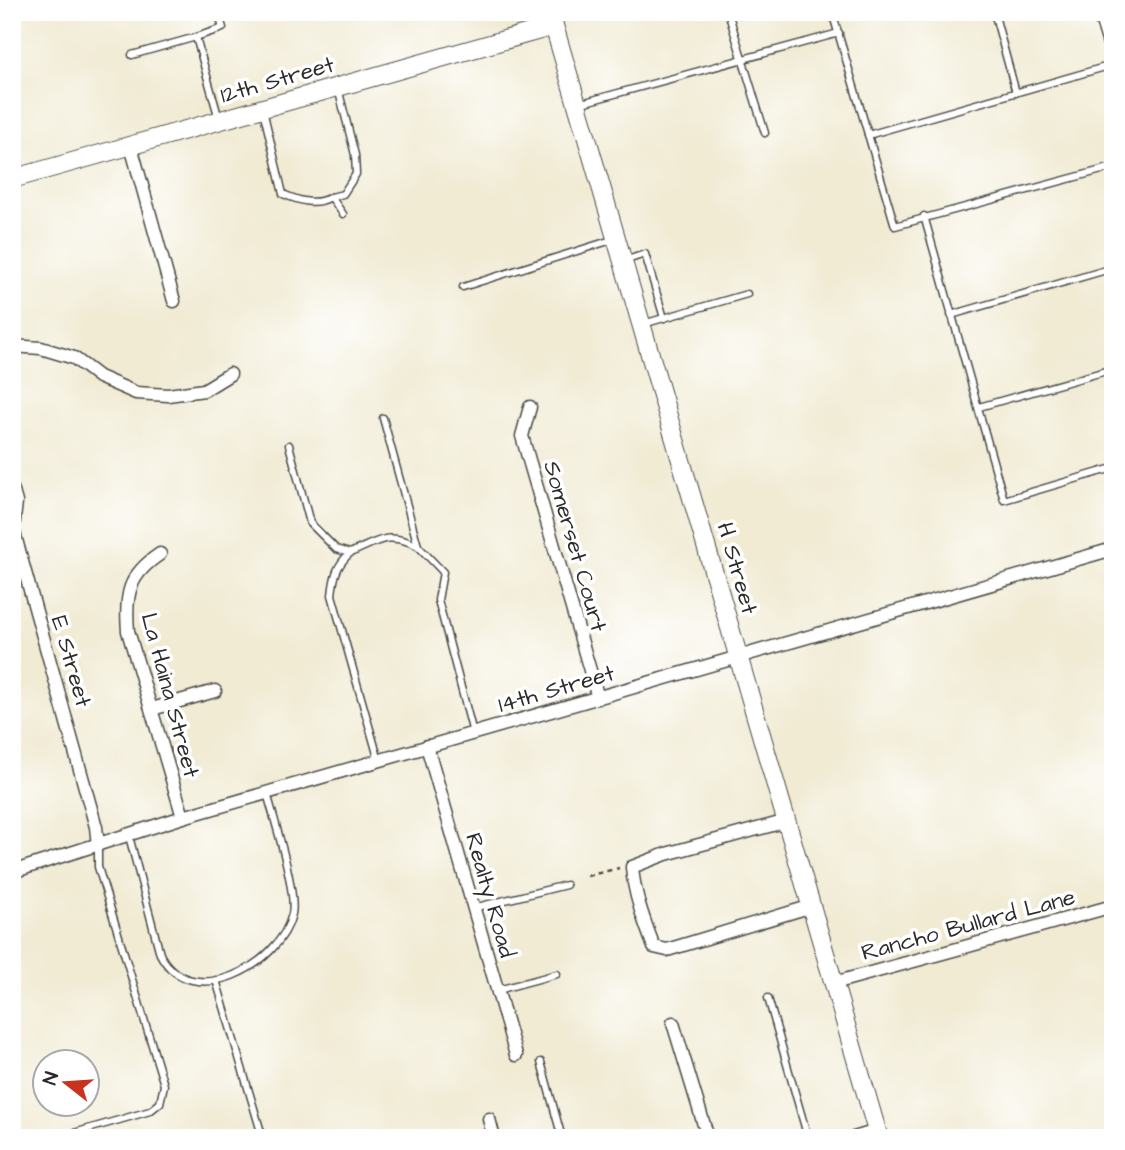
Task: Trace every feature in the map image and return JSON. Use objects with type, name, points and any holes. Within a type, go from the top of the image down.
[{"type":"street","name":"12th Street","points":[[12,179],[338,87],[552,19]]},
{"type":"street","name":"H Street","points":[[552,19],[878,1135]]},
{"type":"street","points":[[131,146],[174,301]]},
{"type":"street","points":[[12,346],[41,348],[74,358],[99,377],[136,393],[168,395],[204,390],[230,374]]},
{"type":"street","name":"Somerset Court","points":[[530,407],[522,436],[598,698]]},
{"type":"street","name":"E Street","points":[[12,488],[16,502],[13,529],[96,827],[98,845]]},
{"type":"street","name":"14th Street","points":[[12,872],[183,817],[1113,549]]},
{"type":"street","name":"La Haina Street","points":[[160,554],[145,563],[129,587],[126,604],[128,631],[183,817]]},
{"type":"street","points":[[152,709],[215,691]]},
{"type":"street","name":"Realty Road","points":[[427,746],[516,1055]]},
{"type":"street","points":[[787,821],[666,854],[632,867],[633,884],[654,947],[667,950],[812,906]]},
{"type":"street","name":"Rancho Bullard Lane","points":[[834,983],[1113,906]]},
{"type":"street","points":[[673,1023],[708,1138]]},
{"type":"street","points":[[489,1119],[494,1138]]},
{"type":"street","points":[[854,1138],[878,1135]]},
{"type":"lane","points":[[132,55],[223,28],[218,12]]},
{"type":"lane","points":[[728,12],[765,133]]},
{"type":"lane","points":[[832,12],[895,226],[1113,167]]},
{"type":"lane","points":[[994,12],[1016,93]]},
{"type":"lane","points":[[868,135],[1112,66],[1096,12]]},
{"type":"lane","points":[[577,104],[839,33]]},
{"type":"lane","points":[[196,37],[219,121]]},
{"type":"lane","points":[[262,108],[283,194],[303,202],[317,201],[342,194],[356,174],[355,155],[338,87]]},
{"type":"lane","points":[[331,197],[343,214]]},
{"type":"lane","points":[[924,216],[1004,500],[1113,468]]},
{"type":"lane","points":[[463,287],[616,238]]},
{"type":"lane","points":[[623,261],[645,254],[664,318]]},
{"type":"lane","points":[[951,316],[1113,268]]},
{"type":"lane","points":[[641,325],[747,294]]},
{"type":"lane","points":[[979,407],[1113,369]]},
{"type":"lane","points":[[383,418],[418,546]]},
{"type":"lane","points":[[289,445],[310,523],[336,549],[351,553]]},
{"type":"lane","points":[[379,761],[332,595],[334,574],[340,563],[351,553],[389,537],[403,539],[418,546],[443,572],[438,600],[472,733]]},
{"type":"lane","points":[[129,836],[160,954],[165,964],[179,977],[195,982],[223,979],[263,959],[280,941],[292,915],[293,895],[267,793]]},
{"type":"lane","points":[[57,1138],[150,1111],[160,1103],[164,1086],[98,867],[98,845]]},
{"type":"lane","points":[[473,908],[566,885]]},
{"type":"lane","points":[[496,990],[557,974]]},
{"type":"lane","points":[[216,980],[261,1132]]},
{"type":"lane","points":[[768,998],[808,1138]]},
{"type":"lane","points":[[541,1062],[562,1138]]},
{"type":"path","points":[[587,876],[615,868],[632,867]]}]
